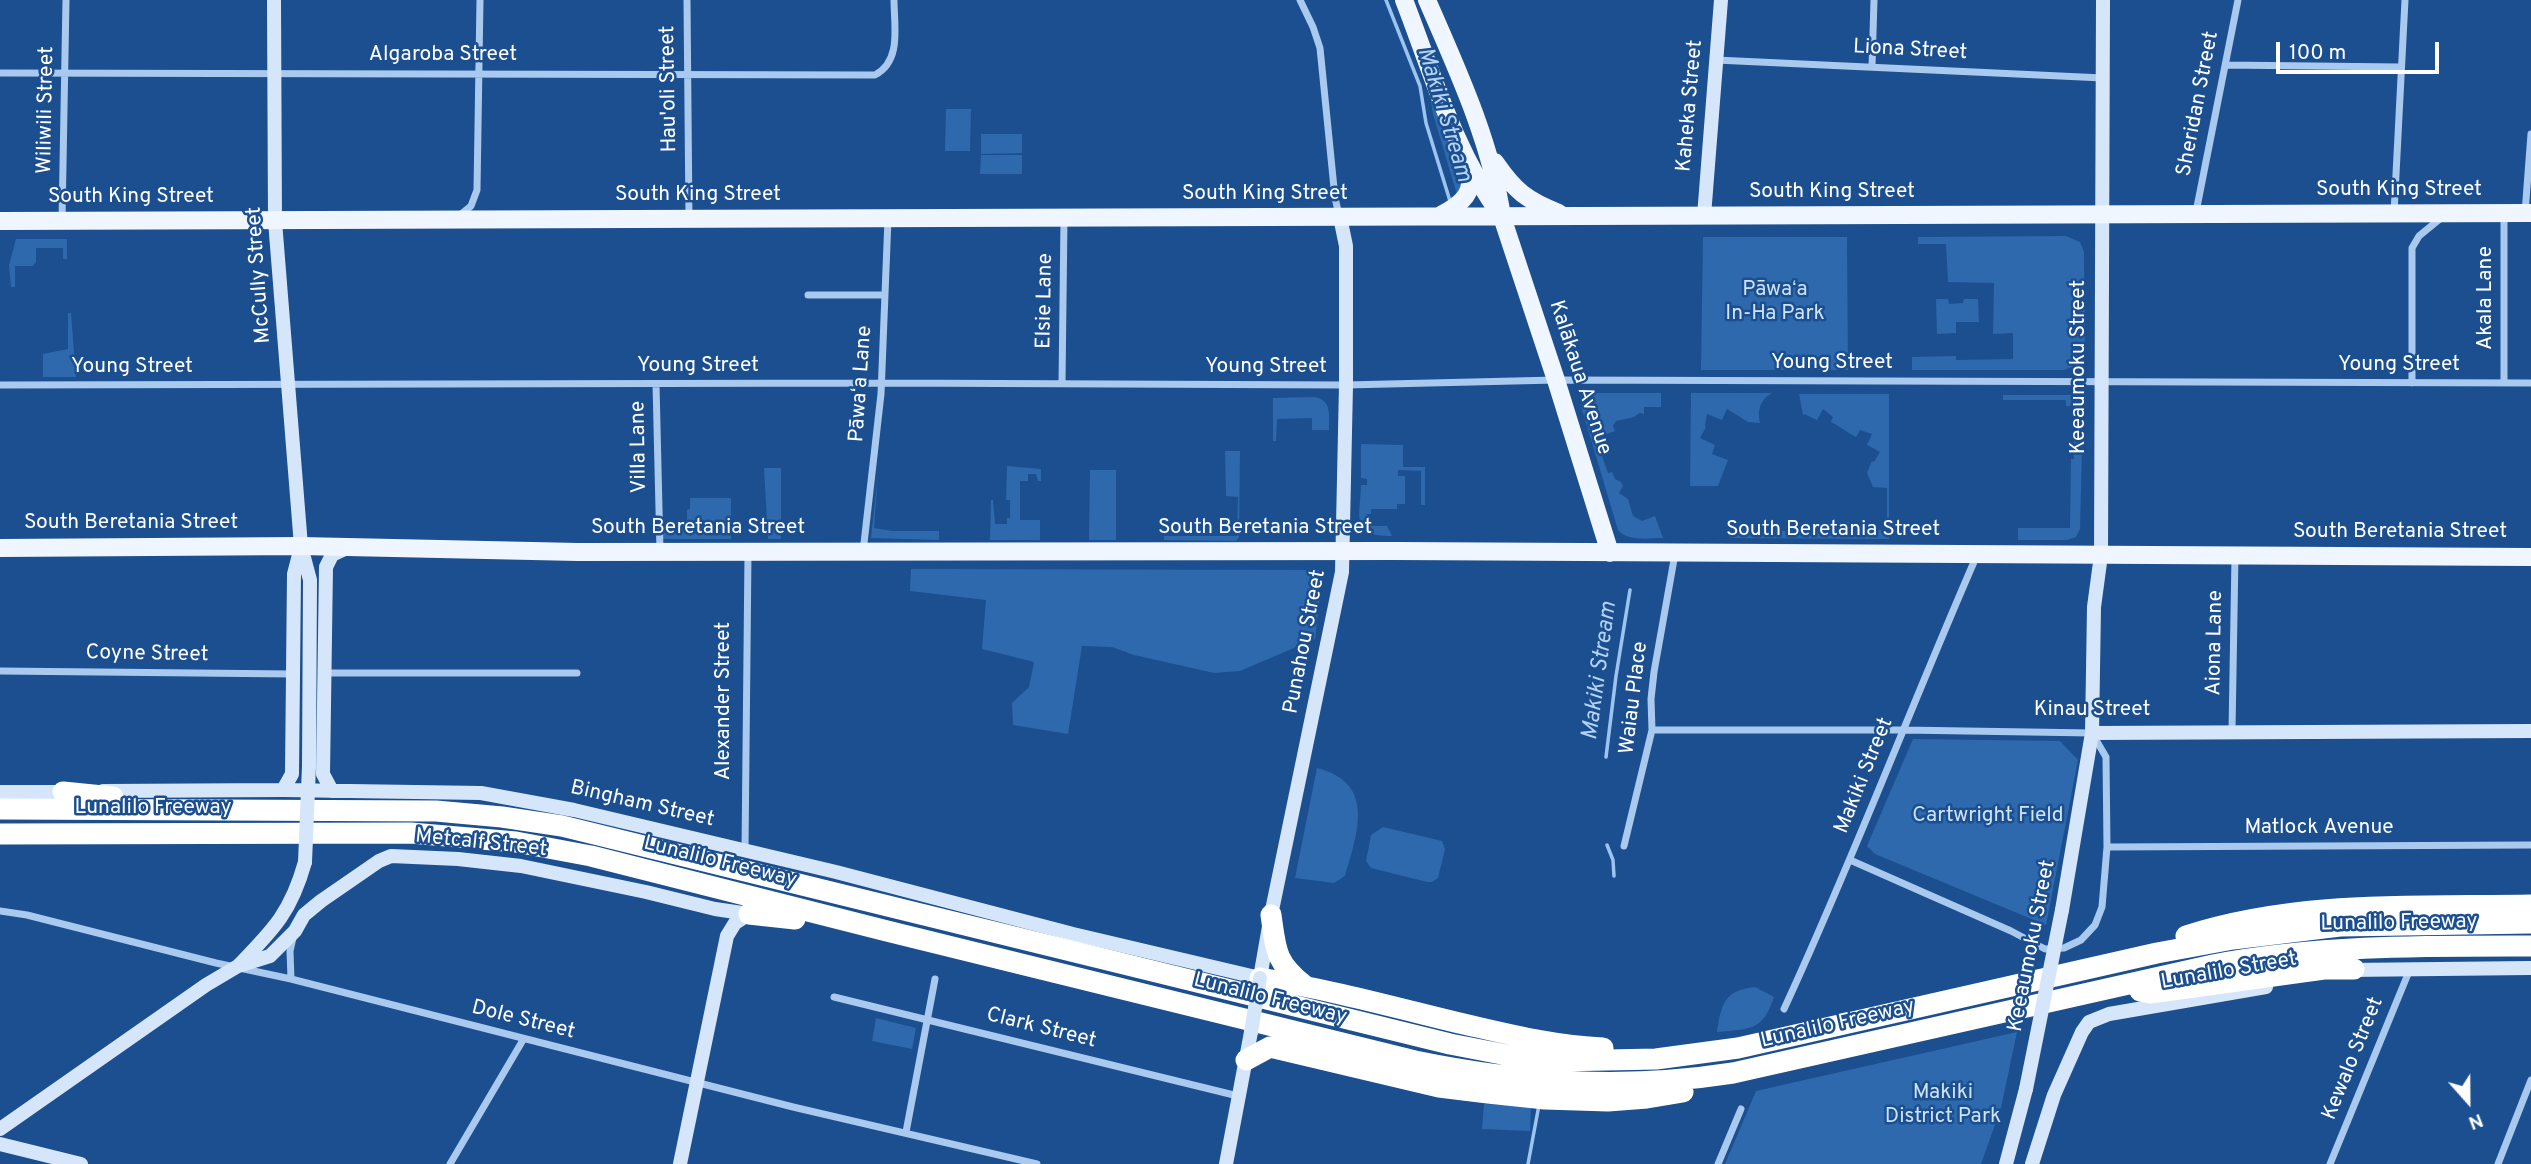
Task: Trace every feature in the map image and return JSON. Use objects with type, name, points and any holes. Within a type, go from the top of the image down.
[{"type":"highway","points":[[63,792],[230,808]]},
{"type":"highway","name":"Lunalilo Freeway","points":[[0,809],[436,811],[562,826],[1450,1044],[1522,1058],[1625,1061],[1738,1048],[2169,951],[2287,931],[2376,925],[2523,923]]},
{"type":"highway","name":"Lunalilo Freeway","points":[[0,834],[374,833],[480,837],[540,845],[1402,1058],[1492,1075],[1561,1083],[1629,1083],[1698,1078],[1765,1066],[2213,965],[2306,951],[2374,947],[2523,946]]},
{"type":"highway","points":[[2078,971],[2218,926],[2308,910],[2531,905]]},
{"type":"highway","points":[[749,915],[887,931]]},
{"type":"highway","points":[[1271,915],[1276,949],[1287,971],[1306,986]]},
{"type":"highway","points":[[2114,988],[2150,993],[2324,969],[2354,969]]},
{"type":"highway","points":[[1260,978],[1306,986],[1514,1037],[1580,1047],[1738,1048]]},
{"type":"highway","points":[[1246,1060],[1270,1047],[1439,1087],[1545,1099],[1608,1101],[1687,1091],[1765,1066]]},
{"type":"main road","name":"McCully Street","points":[[238,966],[276,928],[296,890],[305,862],[309,766],[310,580],[301,546],[275,220],[274,0]]},
{"type":"main road","name":"Kalākaua Avenue","points":[[1404,0],[1467,160],[1502,217]]},
{"type":"main road","name":"Kalākaua Avenue","points":[[1427,0],[1485,147],[1498,190],[1502,217],[1609,553]]},
{"type":"main road","name":"Kaheka Street","points":[[1704,216],[1721,0]]},
{"type":"main road","name":"Keeaumoku Street","points":[[2006,1164],[2026,1089],[2062,910],[2092,733],[2094,607],[2101,555],[2103,0]]},
{"type":"main road","points":[[1485,147],[1512,186],[1523,196],[1568,217]]},
{"type":"main road","points":[[1438,217],[1461,203],[1469,193],[1471,179],[1467,160]]},
{"type":"main road","name":"South King Street","points":[[0,221],[2528,214]]},
{"type":"main road","name":"Punahou Street","points":[[1226,1164],[1271,915],[1339,586],[1343,552],[1346,246],[1339,217]]},
{"type":"main road","name":"McCully Street","points":[[283,790],[292,774],[294,575],[301,546]]},
{"type":"main road","name":"South Beretania Street","points":[[0,548],[301,546],[660,552],[2531,557]]},
{"type":"main road","points":[[332,791],[323,774],[327,560],[339,551],[355,547]]},
{"type":"main road","points":[[310,580],[326,612]]},
{"type":"main road","name":"Kinau Street","points":[[2092,733],[2531,731]]},
{"type":"main road","points":[[292,774],[323,774]]},
{"type":"main road","name":"Bingham Street","points":[[0,792],[283,790],[481,793],[575,810],[746,850],[1122,947],[1260,978]]},
{"type":"main road","name":"Metcalf Street","points":[[0,1129],[206,985],[238,966],[270,956],[295,931],[304,915],[329,894],[391,856],[458,859],[521,866],[749,915]]},
{"type":"main road","points":[[715,909],[727,936]]},
{"type":"main road","points":[[680,1164],[727,936],[735,923],[749,915]]},
{"type":"main road","name":"Lunalilo Street","points":[[2032,1164],[2054,1095],[2073,1049],[2089,1022],[2109,1014],[2354,969],[2531,968]]},
{"type":"main road","points":[[0,1144],[81,1164]]},
{"type":"street","name":"Wiliwili Street","points":[[62,221],[66,0]]},
{"type":"street","points":[[449,220],[468,210],[477,190],[480,0]]},
{"type":"street","name":"Hau'oli Street","points":[[687,0],[689,219]]},
{"type":"street","name":"Algaroba Street","points":[[0,73],[875,75],[889,64],[893,52],[894,0]]},
{"type":"street","name":"Punahou Street","points":[[1300,0],[1320,48],[1339,217]]},
{"type":"street","points":[[1872,67],[1874,0]]},
{"type":"street","name":"Sheridan Street","points":[[2195,215],[2238,0]]},
{"type":"street","points":[[2393,214],[2405,0]]},
{"type":"street","name":"Liona Street","points":[[1716,60],[2103,78]]},
{"type":"street","points":[[2226,65],[2400,67]]},
{"type":"street","points":[[2528,214],[2531,134]]},
{"type":"street","points":[[2412,383],[2412,248],[2419,236],[2446,214]]},
{"type":"street","name":"Akala Lane","points":[[2504,214],[2504,383]]},
{"type":"street","name":"Elsie Lane","points":[[1062,384],[1064,218]]},
{"type":"street","name":"Pāwaʻa Lane","points":[[863,552],[882,383],[888,219]]},
{"type":"street","points":[[808,295],[885,295]]},
{"type":"street","name":"Young Street","points":[[0,385],[1346,385],[1556,380],[2531,383]]},
{"type":"street","name":"Villa Lane","points":[[656,384],[660,552]]},
{"type":"street","name":"Alexander Street","points":[[746,850],[748,552]]},
{"type":"street","name":"Waiau Place","points":[[1624,846],[1652,730],[1652,686],[1675,553]]},
{"type":"street","name":"Makiki Street","points":[[1784,1009],[1850,860],[1977,555]]},
{"type":"street","name":"Aiona Lane","points":[[2232,732],[2235,556]]},
{"type":"street","name":"Coyne Street","points":[[0,671],[294,674]]},
{"type":"street","points":[[325,673],[577,673]]},
{"type":"street","name":"Kinau Street","points":[[1652,730],[2092,733]]},
{"type":"street","name":"Keeaumoku Street","points":[[1850,860],[2011,931],[2045,949],[2064,948],[2081,940],[2095,925],[2102,906],[2107,847],[2106,757],[2092,733]]},
{"type":"street","name":"Matlock Avenue","points":[[2107,847],[2531,845]]},
{"type":"street","name":"Dole Street","points":[[0,911],[19,913],[238,966],[696,1083],[1037,1164]]},
{"type":"street","points":[[291,979],[290,951],[295,931]]},
{"type":"street","name":"Kewalo Street","points":[[2330,1164],[2410,968]]},
{"type":"street","points":[[906,1132],[935,979]]},
{"type":"street","name":"Clark Street","points":[[834,997],[1239,1097]]},
{"type":"street","points":[[450,1164],[523,1040]]},
{"type":"street","points":[[2498,1164],[2531,1080]]},
{"type":"street","points":[[1718,1164],[1741,1109]]},
{"type":"green space","points":[[1427,73],[1450,130],[1464,180],[1458,198],[1433,114]]},
{"type":"green space","points":[[946,109],[971,109],[970,151],[945,151]]},
{"type":"green space","points":[[981,134],[1022,134],[1022,153],[981,154]]},
{"type":"green space","points":[[981,155],[1022,155],[1022,174],[980,174]]},
{"type":"green space","points":[[2066,236],[2080,242],[2084,252],[2085,350],[2080,364],[2064,370],[1912,370],[1912,357],[1956,356],[1956,360],[2013,359],[2013,333],[1993,334],[1994,283],[1948,282],[1946,244],[1918,244],[1918,237]]},
{"type":"green space","name":"Pāwaʻa In-Ha Park","points":[[1703,237],[1847,237],[1848,370],[1701,370]]},
{"type":"green space","points":[[16,239],[67,239],[67,259],[63,259],[63,248],[36,248],[36,262],[33,266],[15,266],[15,287],[11,287],[9,265]]},
{"type":"green space","points":[[1936,299],[1948,299],[1949,304],[1963,303],[1964,299],[1978,299],[1979,322],[1956,322],[1956,333],[1937,334]]},
{"type":"green space","points":[[68,313],[71,313],[76,377],[43,377],[43,354],[68,349]]},
{"type":"green space","points":[[1593,393],[1661,393],[1661,407],[1644,407],[1644,414],[1616,421],[1613,426],[1615,431],[1596,438],[1608,473],[1612,472],[1615,479],[1621,482],[1623,486],[1619,493],[1628,499],[1633,516],[1642,521],[1655,516],[1663,538],[1633,538],[1618,530],[1581,406],[1582,398]]},
{"type":"green space","points":[[1691,393],[1772,393],[1760,406],[1760,423],[1748,422],[1727,409],[1722,420],[1707,414],[1706,427],[1700,438],[1715,445],[1712,454],[1728,460],[1718,486],[1690,486]]},
{"type":"green space","points":[[1799,394],[1889,394],[1889,539],[1730,538],[1730,522],[1747,522],[1748,531],[1832,531],[1832,522],[1857,522],[1858,530],[1887,530],[1887,488],[1873,487],[1867,473],[1880,452],[1867,445],[1872,434],[1860,430],[1856,437],[1831,422],[1833,417],[1823,409],[1817,420],[1803,415]]},
{"type":"green space","points":[[2003,395],[2071,395],[2082,401],[2080,529],[2076,537],[2067,540],[2018,540],[2018,528],[2070,528],[2074,406],[2066,406],[2066,400],[2003,400]]},
{"type":"green space","points":[[1314,397],[1327,405],[1329,430],[1312,430],[1312,418],[1277,419],[1276,441],[1273,441],[1273,398]]},
{"type":"green space","points":[[1361,444],[1403,445],[1403,467],[1425,467],[1425,505],[1421,505],[1421,471],[1398,470],[1398,476],[1405,476],[1405,504],[1397,504],[1397,509],[1371,509],[1371,514],[1367,514],[1367,519],[1371,519],[1371,526],[1387,526],[1392,536],[1369,533],[1360,523],[1361,485],[1367,485],[1367,479],[1361,478]]},
{"type":"green space","points":[[1225,451],[1240,451],[1239,537],[1236,541],[1164,540],[1164,536],[1237,536],[1238,497],[1226,496]]},
{"type":"green space","points":[[1007,466],[1041,469],[1041,481],[1038,481],[1036,474],[1028,474],[1028,481],[1020,481],[1020,520],[1040,520],[1040,540],[990,540],[991,500],[995,524],[1007,524],[1007,518],[1010,518],[1010,500],[1006,500]]},
{"type":"green space","points":[[764,468],[781,468],[781,539],[768,539]]},
{"type":"green space","points":[[1090,470],[1116,470],[1116,540],[1089,540]]},
{"type":"green space","points":[[878,474],[874,528],[892,531],[939,531],[939,540],[871,538]]},
{"type":"green space","points":[[690,498],[731,498],[731,539],[663,539],[663,525],[687,525]]},
{"type":"green space","points":[[911,569],[1323,570],[1315,639],[1240,671],[1214,673],[1134,655],[1112,647],[1082,646],[1068,734],[1013,725],[1012,703],[1029,687],[1034,662],[982,649],[986,600],[910,591]]},
{"type":"green space","name":"Cartwright Field","points":[[1913,739],[2060,741],[2078,760],[2046,925],[1875,854],[1867,846]]},
{"type":"green space","points":[[1317,768],[1336,775],[1348,785],[1355,797],[1358,811],[1354,843],[1345,876],[1334,883],[1295,878]]},
{"type":"green space","points":[[1383,827],[1442,841],[1445,849],[1438,878],[1427,882],[1371,868],[1366,861],[1371,835]]},
{"type":"green space","points":[[1755,987],[1774,997],[1760,1022],[1747,1029],[1717,1032],[1720,1014],[1730,995]]},
{"type":"green space","points":[[876,1018],[916,1028],[912,1049],[872,1041]]},
{"type":"green space","name":"Makiki District Park","points":[[2017,1032],[2001,1108],[1981,1164],[1725,1164],[1756,1091]]},
{"type":"green space","points":[[1484,1104],[1531,1106],[1530,1131],[1482,1129]]},
{"type":"waterway","name":"Makiki Stream","points":[[1386,0],[1420,86],[1426,123],[1450,201]]},
{"type":"waterway","name":"Makiki Stream","points":[[1606,757],[1630,590]]},
{"type":"waterway","name":"Makiki Stream","points":[[1607,845],[1613,860],[1614,876]]},
{"type":"waterway","name":"Makiki Stream","points":[[1528,1164],[1539,1105]]}]
